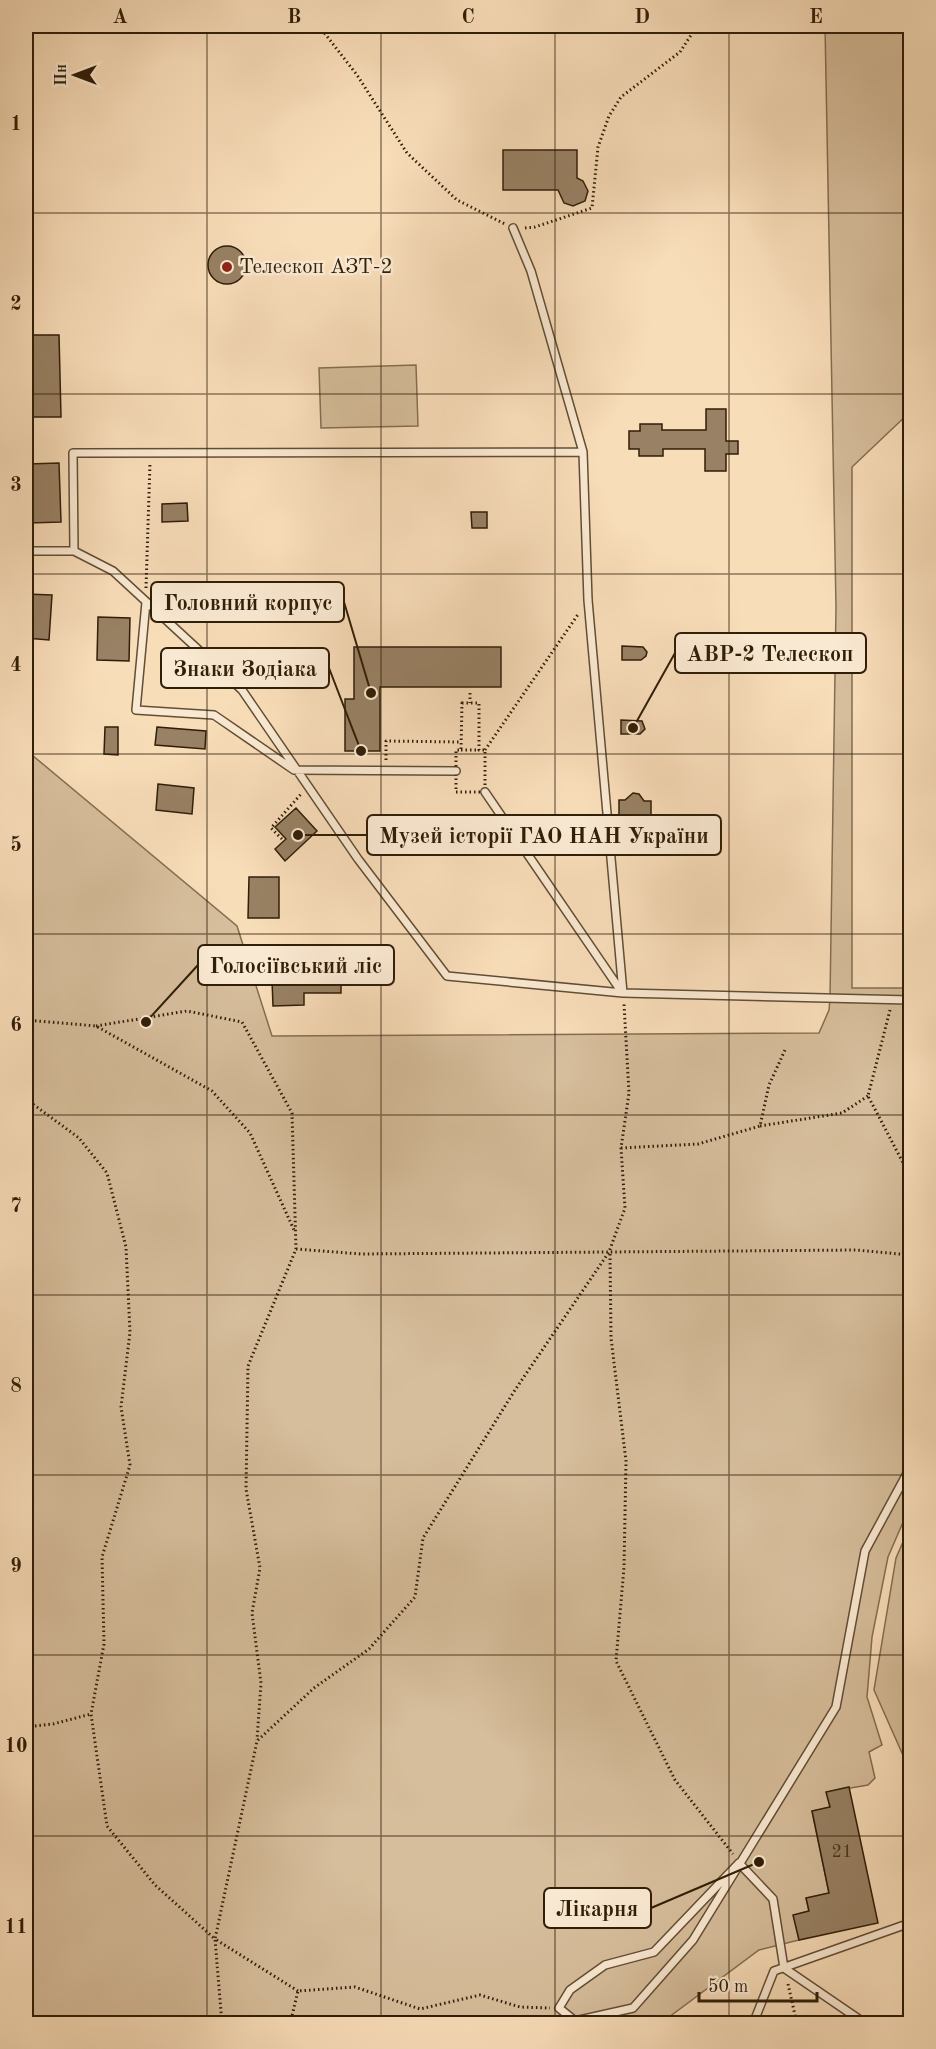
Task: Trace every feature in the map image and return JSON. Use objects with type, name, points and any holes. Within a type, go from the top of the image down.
[{"type":"lane","points":[[513,228],[534,282],[583,453],[588,600],[623,993]]},
{"type":"lane","points":[[74,551],[72,453],[583,453]]},
{"type":"lane","points":[[26,551],[74,551],[113,571],[242,690],[294,770],[447,976],[623,993],[910,1000]]},
{"type":"lane","points":[[146,602],[136,710],[214,715],[294,770],[456,771]]},
{"type":"lane","points":[[485,792],[623,993]]},
{"type":"lane","points":[[740,1863],[654,1952],[605,1965],[570,1990],[560,2008],[575,2022],[633,2008],[693,1940],[836,1707],[865,1551],[910,1468]]},
{"type":"lane","points":[[740,1863],[772,1899],[784,1968],[866,2024]]},
{"type":"lane","points":[[753,2024],[774,1971],[910,1923]]},
{"type":"path","points":[[319,26],[357,75],[407,153],[457,200],[513,228],[535,227],[592,208],[598,147],[609,116],[621,97],[680,52],[697,26]]},
{"type":"path","points":[[146,602],[150,453]]},
{"type":"path","points":[[485,750],[456,750],[456,792],[485,792],[485,750],[588,600]]},
{"type":"path","points":[[470,693],[470,703]]},
{"type":"path","points":[[461,750],[462,703],[479,703],[479,750]]},
{"type":"path","points":[[386,771],[386,741],[461,742]]},
{"type":"path","points":[[282,839],[271,828],[307,787]]},
{"type":"path","points":[[257,1742],[314,1688],[369,1649],[415,1597],[423,1538],[515,1390],[609,1252],[626,1208],[621,1148],[629,1093],[623,993]]},
{"type":"path","points":[[892,1000],[868,1096],[910,1176]]},
{"type":"path","points":[[26,1020],[96,1026],[187,1011],[242,1022],[292,1113],[296,1249],[248,1366],[246,1488],[260,1569],[252,1613],[261,1683],[257,1742],[214,1939],[222,2024]]},
{"type":"path","points":[[96,1026],[212,1090],[250,1133],[294,1232]]},
{"type":"path","points":[[760,1126],[769,1085],[784,1050]]},
{"type":"path","points":[[621,1148],[698,1143],[760,1126],[842,1113],[868,1096]]},
{"type":"path","points":[[26,1100],[79,1138],[107,1173],[126,1247],[130,1332],[121,1407],[130,1465],[102,1557],[104,1644],[91,1714],[107,1826],[155,1885],[214,1939],[298,1991],[355,1987],[420,2009],[480,1995],[520,2007],[560,2008]]},
{"type":"path","points":[[296,1249],[360,1254],[856,1250],[910,1255]]},
{"type":"path","points":[[609,1252],[611,1338],[626,1461],[624,1567],[616,1661],[675,1780],[740,1863]]},
{"type":"path","points":[[26,1727],[53,1724],[91,1714]]},
{"type":"path","points":[[784,1968],[797,2024]]},
{"type":"path","points":[[290,2024],[298,1991]]},
{"type":"shaded area","points":[[825,26],[910,26],[910,412],[852,467],[852,988],[910,988],[910,1506],[888,1557],[872,1637],[867,1697],[882,1745],[869,1752],[875,1778],[868,1785],[827,1792],[830,1807],[812,1811],[829,1893],[806,1898],[809,1911],[794,1915],[799,1940],[759,1950],[661,2023],[335,2021],[334,2024],[26,2023],[26,750],[237,926],[272,1036],[819,1033],[829,1010],[830,999],[836,607]]},
{"type":"shaded area","points":[[416,365],[418,426],[321,428],[319,368]]},
{"type":"shaded area","points":[[910,1526],[910,1771],[874,1690],[896,1558]]},
{"type":"building","points":[[503,150],[577,150],[577,178],[583,181],[588,191],[585,201],[573,206],[564,203],[558,190],[503,190]]},
{"type":"building","name":"Телескоп АЗТ-2","points":[[227,246],[241,251],[246,265],[241,279],[227,284],[213,279],[208,265],[213,251]]},
{"type":"building","points":[[28,335],[59,335],[61,417],[30,417]]},
{"type":"building","points":[[706,409],[726,409],[726,441],[738,441],[738,454],[726,454],[726,471],[705,471],[705,449],[663,449],[663,456],[639,456],[639,449],[629,449],[629,431],[640,431],[640,424],[662,424],[662,430],[706,430]]},
{"type":"building","points":[[59,463],[61,522],[29,523],[28,464]]},
{"type":"building","points":[[187,503],[188,521],[162,522],[162,504]]},
{"type":"building","points":[[471,512],[487,512],[487,528],[472,528]]},
{"type":"building","points":[[26,594],[52,595],[49,640],[26,638]]},
{"type":"building","points":[[98,617],[130,618],[129,661],[97,660]]},
{"type":"building","points":[[622,646],[643,647],[647,652],[646,656],[641,660],[622,660]]},
{"type":"building","points":[[354,647],[501,647],[501,687],[380,687],[380,751],[345,751],[345,699],[354,699]]},
{"type":"building","points":[[621,720],[642,721],[645,729],[640,734],[621,734]]},
{"type":"building","points":[[105,727],[118,727],[118,755],[104,754]]},
{"type":"building","points":[[157,727],[206,731],[205,749],[155,745]]},
{"type":"building","points":[[158,784],[194,788],[192,814],[156,810]]},
{"type":"building","points":[[633,793],[639,794],[644,801],[651,801],[651,822],[619,822],[619,800],[625,800]]},
{"type":"building","points":[[296,808],[317,831],[285,861],[275,849],[286,839],[275,827]]},
{"type":"building","points":[[249,877],[279,877],[279,918],[248,918]]},
{"type":"building","points":[[318,976],[341,976],[341,993],[304,993],[304,1005],[273,1006],[272,980],[318,979]]},
{"type":"building","points":[[849,1787],[878,1923],[799,1940],[793,1915],[809,1911],[806,1898],[829,1893],[812,1811],[830,1807],[826,1792]]},
{"type":"place","name":"Телескоп АЗТ-2","points":[[227,267]]},
{"type":"place","name":"Головний корпус","points":[[371,693]]},
{"type":"place","name":"АВР-2 Телескоп","points":[[633,728]]},
{"type":"place","name":"Знаки Зодіака","points":[[361,751]]},
{"type":"place","name":"Музей історії ГАО НАН України","points":[[298,835]]},
{"type":"place","name":"Голосіївський ліс","points":[[146,1022]]},
{"type":"place","name":"Лікарня","points":[[759,1862]]}]
